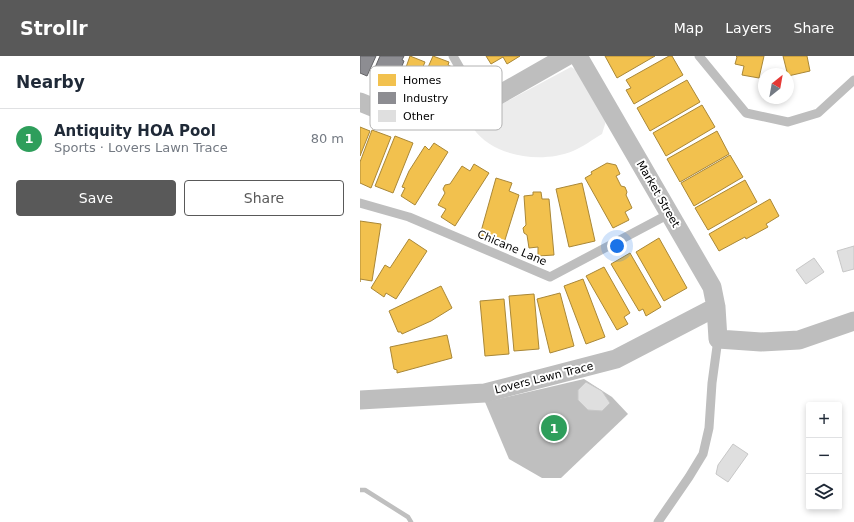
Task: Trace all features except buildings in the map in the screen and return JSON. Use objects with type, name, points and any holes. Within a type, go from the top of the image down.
[{"type":"street","points":[[502,93],[567,56]]},
{"type":"street","name":"Market Street","points":[[578,56],[709,282],[716,307],[718,339]]},
{"type":"street","points":[[360,102],[370,106]]},
{"type":"street","name":"Lovers Lawn Trace","points":[[360,400],[486,393],[616,359],[716,307]]},
{"type":"street","points":[[718,339],[761,342],[799,340],[854,321]]},
{"type":"lane","points":[[453,56],[459,66]]},
{"type":"lane","points":[[699,56],[746,113],[788,122],[818,113],[854,80]]},
{"type":"lane","name":"Chicane Lane","points":[[360,203],[409,217],[550,277],[669,214]]},
{"type":"lane","points":[[658,522],[703,454],[709,428],[712,383],[718,339]]},
{"type":"shaded area","points":[[571,67],[578,71],[606,121],[602,134],[573,151],[547,157],[518,155],[493,146],[482,138],[475,130],[502,130],[502,104]]},
{"type":"shaded area","points":[[584,379],[612,397],[628,414],[561,478],[542,478],[509,459],[485,402]]},
{"type":"waterway","points":[[360,490],[365,490],[408,517],[411,522]]},
{"type":"place","name":"Antiquity HOA Pool","points":[[554,428]]}]
